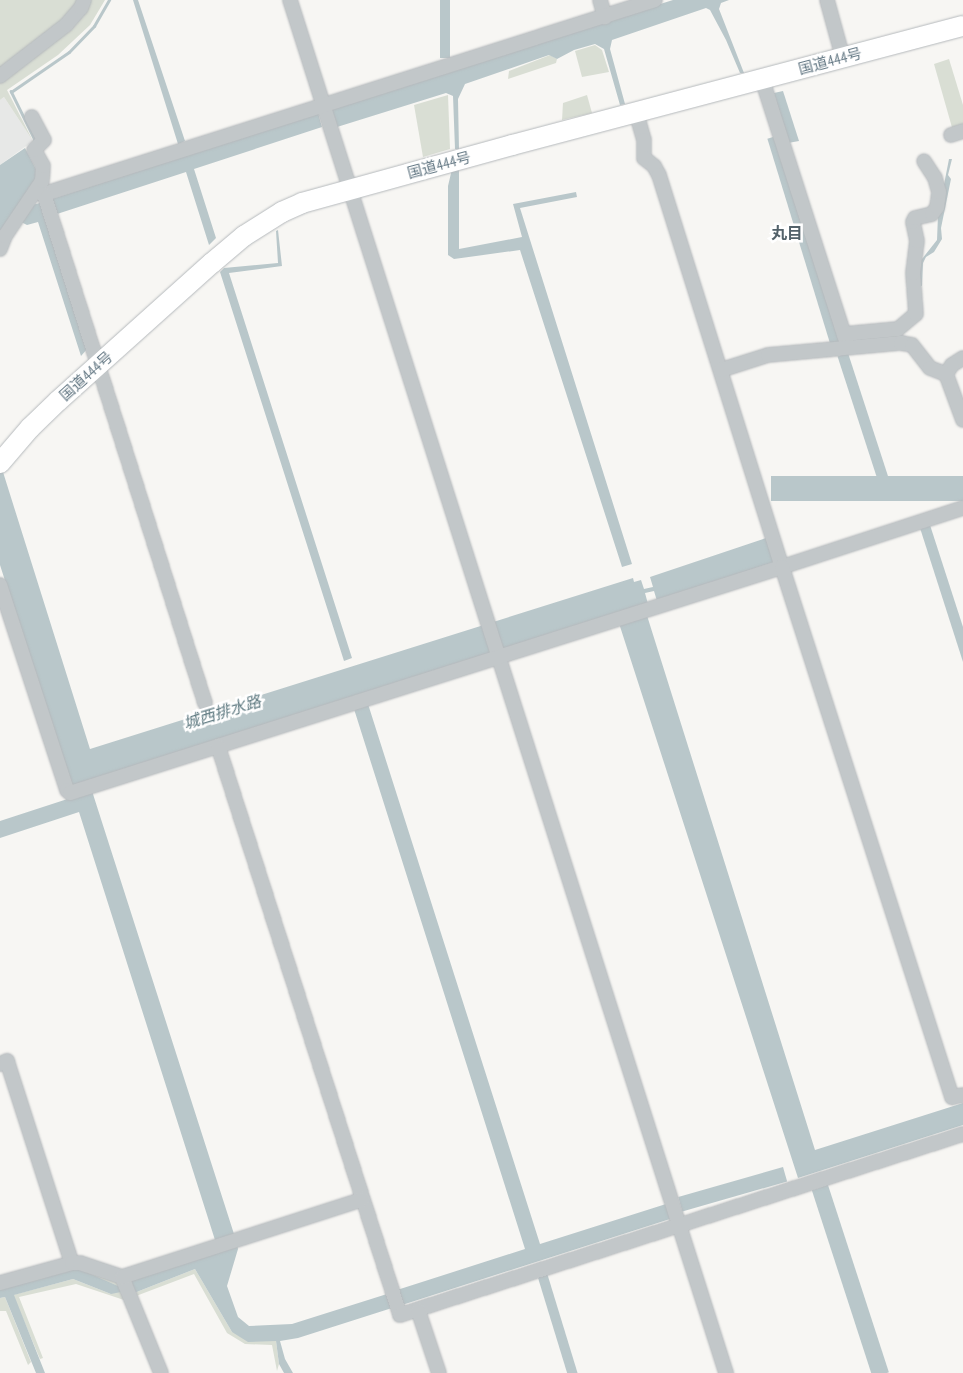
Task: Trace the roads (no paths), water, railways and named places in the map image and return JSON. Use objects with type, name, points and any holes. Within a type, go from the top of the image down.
[{"type":"highway","name":"国道444号","points":[[5,452],[58,401],[212,263],[264,221],[302,203],[636,112],[963,26]]},
{"type":"street","points":[[0,76],[66,25],[81,8],[84,0]]},
{"type":"street","points":[[290,0],[726,1373]]},
{"type":"street","points":[[600,0],[605,17]]},
{"type":"street","points":[[0,249],[5,236],[44,200],[326,114],[654,0]]},
{"type":"street","points":[[827,0],[844,58]]},
{"type":"street","points":[[762,79],[846,341]]},
{"type":"street","points":[[636,112],[644,140],[644,158],[654,166],[659,175],[778,555],[952,1097],[963,1095]]},
{"type":"street","points":[[32,117],[44,140],[34,150],[43,166],[44,200],[205,703]]},
{"type":"street","points":[[721,370],[768,355],[846,341],[898,329],[916,314],[913,273],[917,241],[913,222],[915,218],[932,214],[937,207],[939,192],[934,178],[924,161]]},
{"type":"street","points":[[846,341],[912,345],[930,368],[946,374],[961,405],[963,420]]},
{"type":"street","points":[[946,374],[952,365],[963,358]]},
{"type":"street","points":[[0,586],[67,790],[70,793],[498,655],[650,610],[778,555],[963,508]]},
{"type":"street","points":[[218,746],[400,1315],[963,1134]]},
{"type":"street","points":[[0,1064],[7,1061],[72,1263]]},
{"type":"street","points":[[0,1283],[72,1263],[80,1263],[122,1278],[363,1199]]},
{"type":"street","points":[[122,1278],[160,1373]]},
{"type":"street","points":[[418,1310],[439,1373]]},
{"type":"water","points":[[133,0],[138,0],[185,141],[178,144]]},
{"type":"water","points":[[440,0],[450,0],[450,58],[440,58]]},
{"type":"water","points":[[673,0],[729,0],[721,3],[719,9],[744,73],[740,73],[726,40],[710,10],[706,8],[612,40],[610,49],[625,104],[620,105],[604,49],[595,44],[574,50],[557,59],[549,55],[465,84],[458,99],[459,149],[455,149],[453,96],[446,93],[337,127],[331,108]]},
{"type":"water","points":[[783,91],[799,141],[788,143],[774,93]]},
{"type":"water","points":[[318,113],[322,127],[194,169],[216,238],[209,245],[186,172],[57,214],[52,199]]},
{"type":"water","points":[[776,136],[840,344],[831,347],[767,139]]},
{"type":"water","points":[[25,148],[37,171],[35,182],[0,232],[0,165]]},
{"type":"water","points":[[949,159],[952,159],[948,175],[951,179],[941,228],[942,239],[934,252],[926,257],[923,263],[922,286],[918,285],[918,264],[937,240],[938,215]]},
{"type":"water","points":[[459,167],[459,249],[522,237],[513,204],[576,192],[577,197],[520,208],[632,564],[622,567],[520,250],[454,259],[448,255],[448,186],[452,169]]},
{"type":"water","points":[[40,203],[88,348],[81,356],[38,222],[27,225],[21,222],[32,205]]},
{"type":"water","points":[[278,230],[282,266],[229,273],[352,658],[344,661],[220,272],[224,268],[278,263],[276,231]]},
{"type":"water","points":[[848,353],[892,489],[882,492],[838,356]]},
{"type":"water","name":"城西排水路","points":[[0,470],[3,472],[90,749],[633,578],[634,582],[641,580],[644,589],[653,587],[650,577],[766,538],[774,562],[657,601],[654,591],[645,593],[648,604],[644,606],[815,1150],[963,1103],[963,1125],[798,1178],[616,614],[71,786],[0,565]]},
{"type":"water","points":[[771,476],[963,476],[963,501],[771,501]]},
{"type":"water","points":[[930,525],[963,627],[963,662],[920,528]]},
{"type":"water","points":[[368,704],[540,1244],[666,1204],[670,1219],[402,1305],[397,1290],[525,1249],[354,709]]},
{"type":"water","points":[[92,791],[234,1234],[215,1240],[79,812],[0,838],[0,821]]},
{"type":"water","points":[[783,1167],[787,1181],[682,1211],[678,1197]]},
{"type":"water","points":[[828,1185],[889,1372],[871,1373],[812,1190]]},
{"type":"water","points":[[237,1244],[238,1249],[227,1286],[238,1317],[249,1326],[292,1324],[387,1294],[392,1308],[298,1338],[280,1341],[285,1359],[293,1373],[284,1373],[279,1364],[276,1341],[248,1342],[232,1332],[195,1269],[134,1293],[130,1284],[135,1278]]},
{"type":"water","points":[[75,1267],[120,1287],[121,1292],[111,1294],[73,1279],[14,1295],[45,1373],[36,1373],[5,1297],[0,1298],[0,1287]]},
{"type":"water","points":[[547,1273],[578,1373],[567,1373],[537,1276]]},
{"type":"waterway","points":[[35,141],[11,92],[69,52],[94,26],[109,0]]},
{"type":"district","name":"丸目","points":[[787,233]]}]
